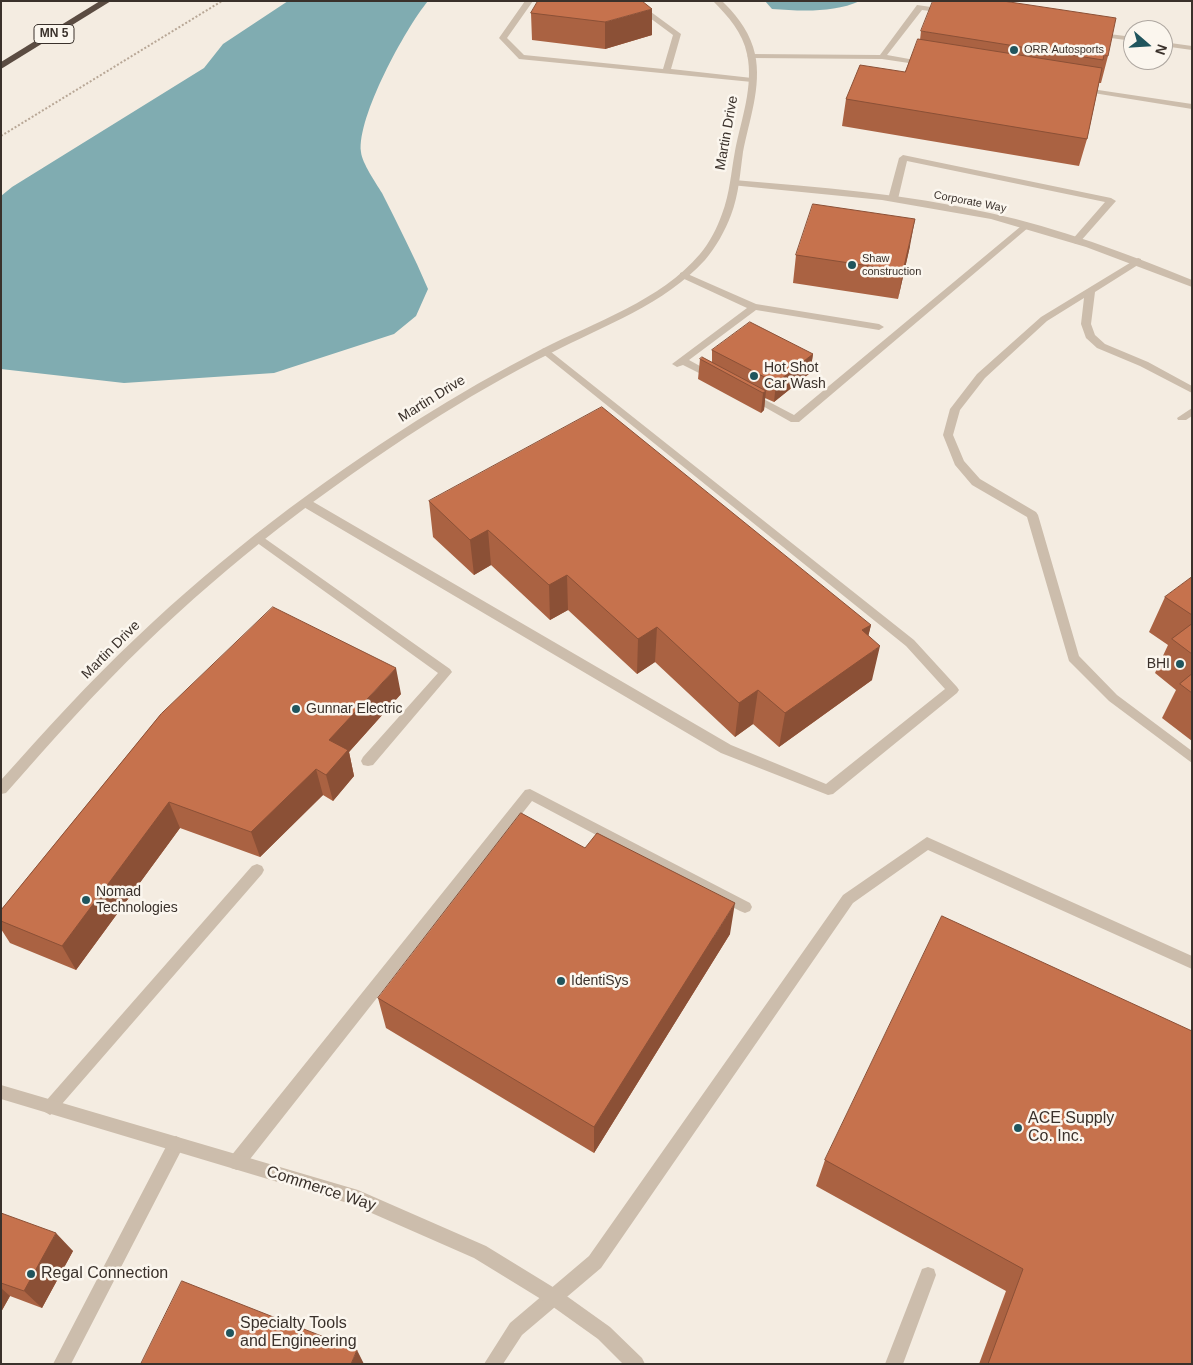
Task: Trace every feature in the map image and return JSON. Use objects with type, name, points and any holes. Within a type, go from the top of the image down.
[{"type":"highway","name":"MN 5","points":[[1,66],[107,1]]},
{"type":"street","points":[[529,1],[503,38],[522,57],[752,80]]},
{"type":"street","points":[[632,1],[676,34],[666,72]]},
{"type":"street","name":"Martin Drive","points":[[1,789],[67,715],[136,645],[188,597],[306,503],[397,438],[500,374],[628,309],[677,281],[703,256],[722,226],[730,204],[752,80],[751,56],[743,32],[717,1]]},
{"type":"street","points":[[882,57],[920,7],[958,13]]},
{"type":"street","points":[[1084,32],[1123,38]]},
{"type":"street","points":[[1173,45],[1192,48]]},
{"type":"street","points":[[751,56],[882,57],[931,64]]},
{"type":"street","points":[[1076,88],[1192,107]]},
{"type":"street","points":[[893,199],[903,158],[1111,201],[1076,241]]},
{"type":"street","name":"Corporate Way","points":[[734,183],[893,199],[1026,225],[1138,261],[1192,284]]},
{"type":"street","points":[[743,392],[795,420],[1026,225]]},
{"type":"street","points":[[1138,261],[1044,319],[980,376],[955,409],[948,435],[960,462],[976,482],[1032,515],[1074,658],[1113,698],[1192,758]]},
{"type":"street","points":[[683,275],[754,307],[879,327]]},
{"type":"street","points":[[1090,292],[1086,324],[1090,336],[1101,346],[1144,364],[1192,390]]},
{"type":"street","points":[[725,383],[679,362],[754,307]]},
{"type":"street","points":[[306,503],[726,748],[828,790],[953,690],[910,643],[546,351]]},
{"type":"street","points":[[1182,418],[1192,411]]},
{"type":"street","points":[[260,540],[446,672],[368,762]]},
{"type":"street","points":[[237,1162],[530,794],[745,907]]},
{"type":"street","points":[[493,1364],[516,1328],[555,1298],[595,1262],[848,899],[927,844],[1192,963]]},
{"type":"street","points":[[50,1107],[257,870]]},
{"type":"street","name":"Commerce Way","points":[[1,1092],[352,1196],[480,1252],[555,1298],[604,1333],[636,1364]]},
{"type":"street","points":[[62,1364],[176,1144]]},
{"type":"street","points":[[894,1364],[928,1275]]},
{"type":"path","points":[[1,136],[222,1]]},
{"type":"water","points":[[288,1],[428,1],[407,31],[374,96],[362,137],[361,152],[428,289],[416,316],[394,334],[274,373],[124,383],[1,369],[1,196],[12,187],[204,68],[223,44]]},
{"type":"water","points":[[765,1],[860,1],[839,8],[805,11],[772,9]]},
{"type":"building","points":[[538,1],[642,1],[652,9],[605,22],[531,13]]},
{"type":"building","points":[[933,1],[1003,1],[1116,18],[1108,56],[1104,55],[1103,60],[921,31]]},
{"type":"building","points":[[918,39],[1102,68],[1087,139],[846,99],[860,65],[905,72]]},
{"type":"building","points":[[813,204],[915,219],[903,271],[796,255]]},
{"type":"building","points":[[750,322],[813,354],[776,383],[712,350]]},
{"type":"building","points":[[702,357],[766,391],[763,393],[700,359]]},
{"type":"building","points":[[602,407],[871,625],[862,630],[880,646],[785,713],[758,690],[739,703],[657,627],[638,639],[567,575],[549,585],[488,530],[470,540],[429,501]]},
{"type":"building","points":[[1192,577],[1192,615],[1165,597]]},
{"type":"building","points":[[273,607],[396,668],[329,740],[348,750],[326,775],[316,769],[251,832],[169,802],[62,946],[1,921],[1,910],[161,714]]},
{"type":"building","points":[[1192,624],[1192,654],[1172,639]]},
{"type":"building","points":[[1192,674],[1192,693],[1180,684]]},
{"type":"building","name":"IdentiSys","points":[[521,813],[585,848],[597,833],[735,903],[594,1127],[378,998]]},
{"type":"building","name":"ACE Supply Co. Inc.","points":[[942,916],[1192,1031],[1192,1364],[988,1364],[1023,1269],[825,1160]]},
{"type":"building","points":[[1,1213],[56,1233],[24,1291],[1,1283]]},
{"type":"building","points":[[182,1281],[357,1350],[351,1364],[141,1364]]},
{"type":"place","name":"ORR Autosports","points":[[1014,50]]},
{"type":"place","name":"Shaw construction","points":[[852,265]]},
{"type":"place","name":"Hot Shot Car Wash","points":[[754,376]]},
{"type":"place","name":"BHI","points":[[1180,664]]},
{"type":"place","name":"Gunnar Electric","points":[[296,709]]},
{"type":"place","name":"Nomad Technologies","points":[[86,900]]},
{"type":"place","name":"IdentiSys","points":[[561,981]]},
{"type":"place","name":"ACE Supply Co. Inc.","points":[[1018,1128]]},
{"type":"place","name":"Regal Connection","points":[[31,1274]]},
{"type":"place","name":"Specialty Tools and Engineering","points":[[230,1333]]}]
